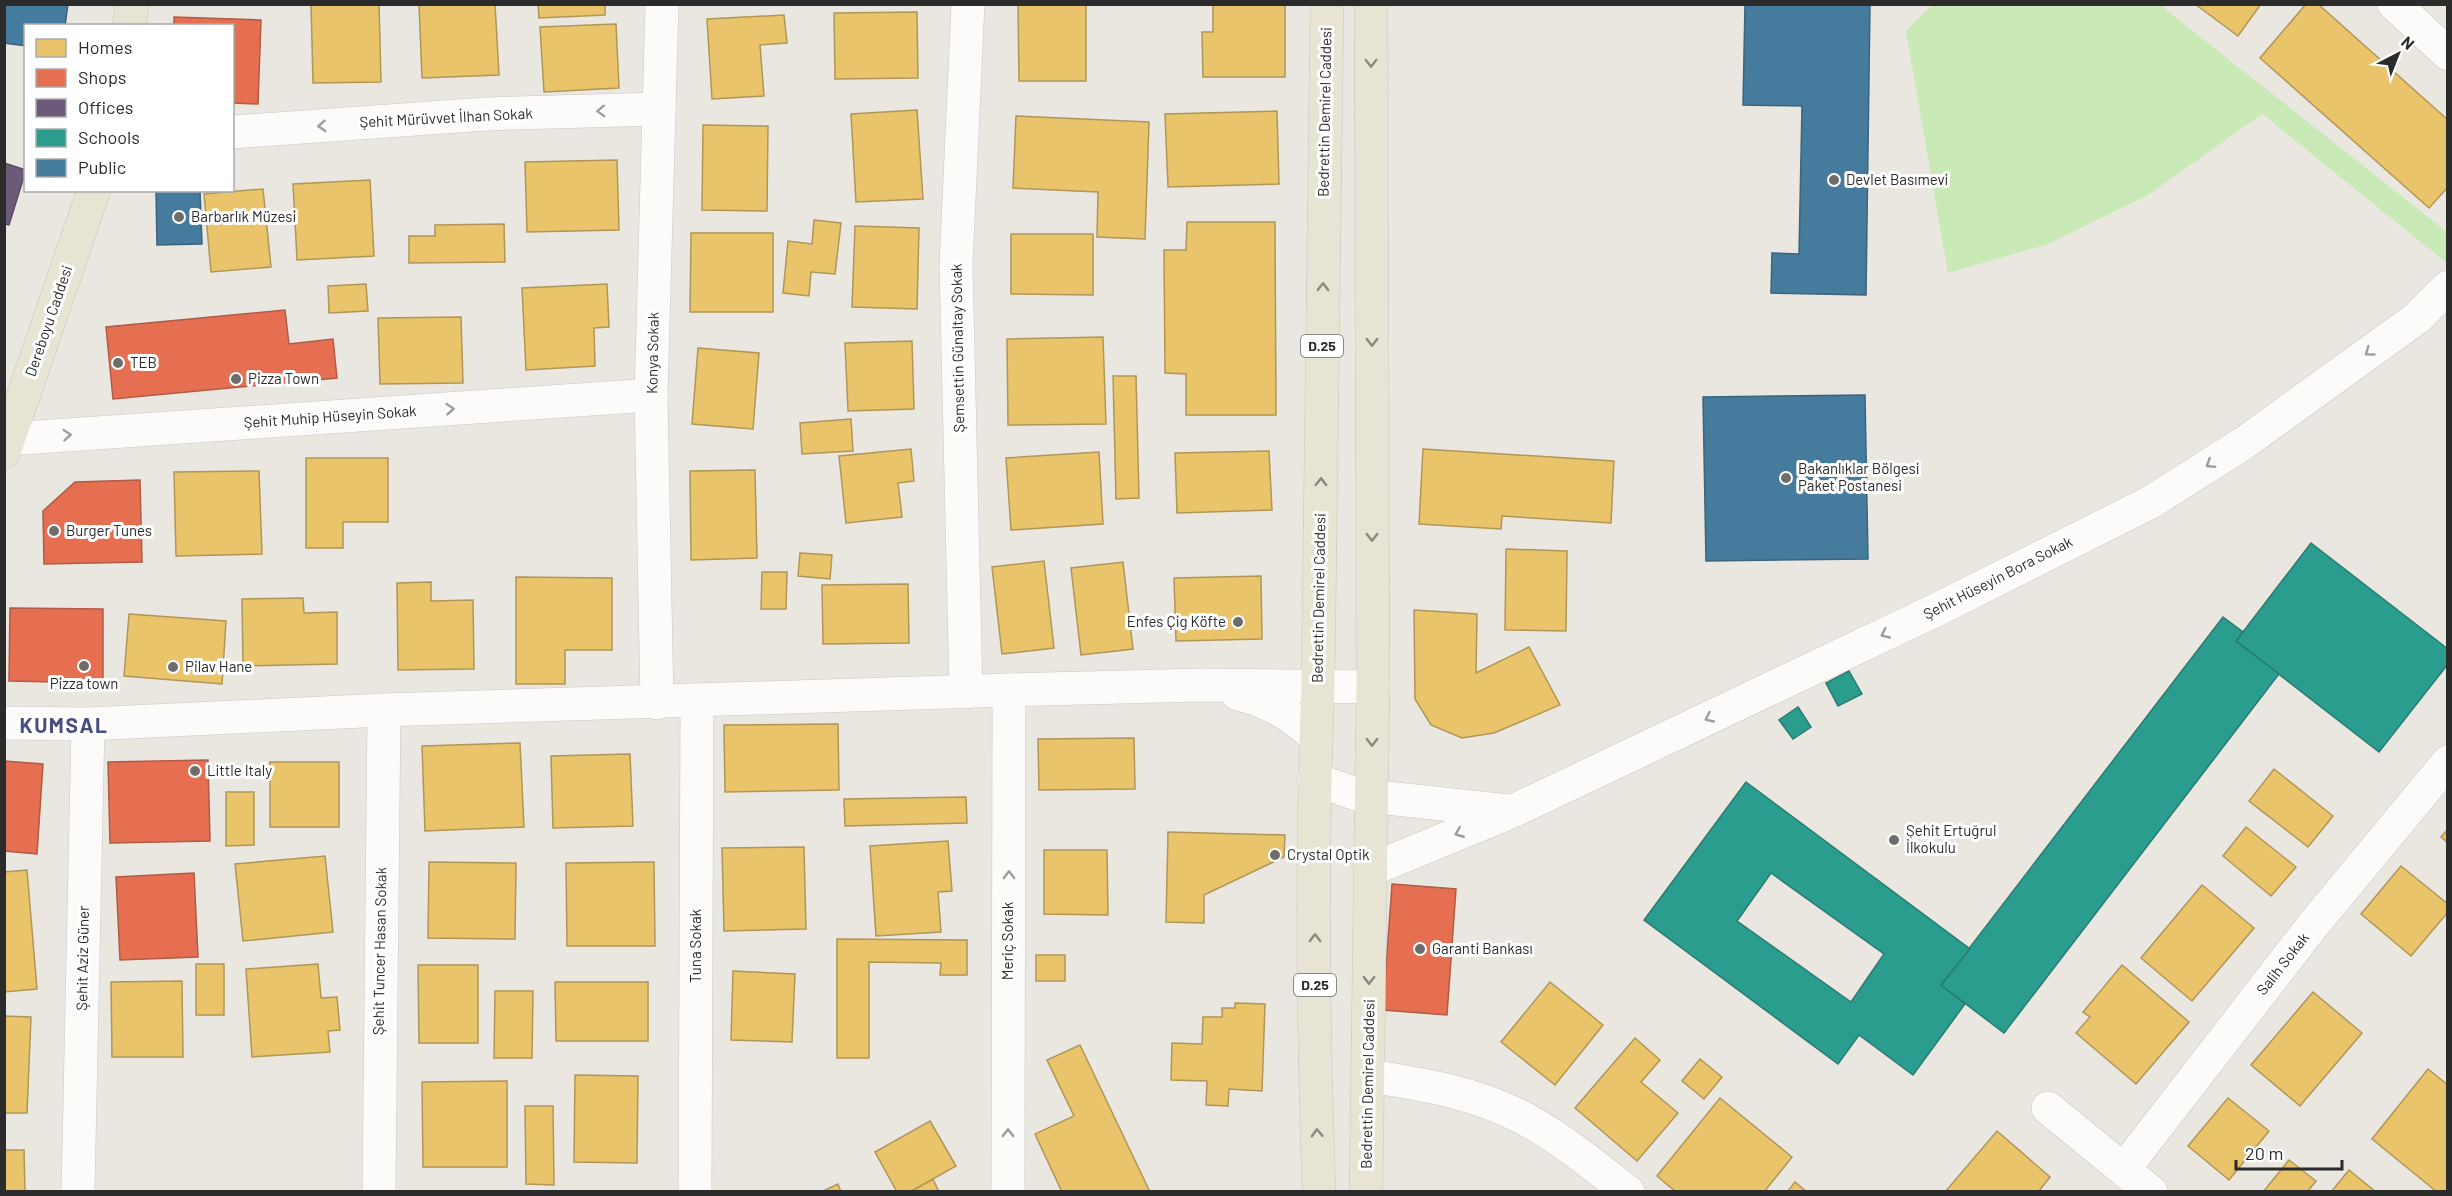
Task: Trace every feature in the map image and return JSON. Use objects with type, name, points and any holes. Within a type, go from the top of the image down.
[{"type":"main road","points":[[129,24],[132,4]]},
{"type":"main road","name":"Bedrettin Demirel Caddesi","points":[[1319,1191],[1315,1078],[1314,779],[1318,688],[1327,4]]},
{"type":"main road","name":"Bedrettin Demirel Caddesi","points":[[1366,1191],[1373,687],[1371,4]]},
{"type":"main road","name":"Dereboyu Caddesi","points":[[7,445],[93,192]]},
{"type":"street","name":"Konya Sokak","points":[[657,703],[651,395],[662,4]]},
{"type":"street","name":"Şemsettin Günaltay Sokak","points":[[966,692],[956,266],[968,4]]},
{"type":"street","points":[[2394,4],[2448,54]]},
{"type":"street","name":"Şehit Mürüvvet İlhan Sokak","points":[[234,132],[486,114],[659,109]]},
{"type":"street","name":"Şehit Hüseyin Bora Sokak","points":[[1370,870],[1513,811],[1938,609],[2151,502],[2254,436],[2417,318],[2448,287]]},
{"type":"street","name":"Şehit Muhip Hüseyin Sokak","points":[[7,445],[651,395]]},
{"type":"street","points":[[1201,685],[1274,706],[1298,721],[1316,738]]},
{"type":"street","points":[[4,723],[88,724],[384,710],[1009,690],[1201,685],[1373,687]]},
{"type":"street","name":"Meriç Sokak","points":[[1008,1191],[1009,690]]},
{"type":"street","name":"Tuna Sokak","points":[[695,1191],[697,700]]},
{"type":"street","name":"Şehit Tuncer Hasan Sokak","points":[[379,1191],[384,710]]},
{"type":"street","name":"Şehit Aziz Güner","points":[[78,1191],[88,724]]},
{"type":"street","name":"Salih Sokak","points":[[2124,1169],[2313,925],[2448,762]]},
{"type":"street","points":[[1314,779],[1345,791],[1371,796],[1513,811]]},
{"type":"street","points":[[1368,1076],[1420,1083],[1488,1102],[1526,1119],[1569,1146],[1628,1191]]},
{"type":"street","points":[[2048,1108],[2151,1191]]},
{"type":"green space","points":[[1932,5],[2160,5],[2447,232],[2447,263],[2262,114],[2148,195],[2048,244],[1948,273],[1906,31]]},
{"type":"building: Homes","points":[[311,4],[379,4],[381,82],[313,83]]},
{"type":"building: Homes","points":[[419,4],[495,4],[499,75],[422,78]]},
{"type":"building: Homes","points":[[538,4],[605,4],[605,15],[539,18]]},
{"type":"building: Homes","points":[[1018,4],[1086,4],[1086,81],[1019,81]]},
{"type":"building: Homes","points":[[1213,4],[1285,4],[1285,77],[1203,77],[1202,32],[1213,32]]},
{"type":"building: Homes","points":[[2195,4],[2261,4],[2238,36]]},
{"type":"building: Homes","points":[[2306,4],[2318,4],[2448,120],[2448,187],[2429,208],[2260,58]]},
{"type":"building: Homes","points":[[917,12],[918,78],[835,79],[834,13]]},
{"type":"building: Homes","points":[[784,15],[787,43],[760,45],[764,96],[712,99],[707,19]]},
{"type":"building: Homes","points":[[616,24],[619,88],[544,92],[540,27]]},
{"type":"building: Homes","points":[[917,110],[923,199],[856,202],[851,114]]},
{"type":"building: Homes","points":[[1277,111],[1279,184],[1168,187],[1165,114]]},
{"type":"building: Homes","points":[[1016,116],[1149,122],[1145,239],[1097,237],[1098,192],[1013,188]]},
{"type":"building: Homes","points":[[703,125],[768,126],[767,211],[702,210]]},
{"type":"building: Homes","points":[[617,160],[619,230],[527,232],[525,162]]},
{"type":"building: Homes","points":[[370,180],[374,256],[297,260],[293,184]]},
{"type":"building: Homes","points":[[263,189],[271,267],[211,272],[204,194]]},
{"type":"building: Homes","points":[[814,220],[841,223],[835,274],[811,272],[809,296],[783,293],[788,241],[812,244]]},
{"type":"building: Homes","points":[[1187,222],[1275,222],[1276,415],[1186,415],[1186,374],[1165,373],[1164,250],[1186,250]]},
{"type":"building: Homes","points":[[504,224],[505,262],[409,263],[409,236],[435,236],[435,225]]},
{"type":"building: Homes","points":[[855,226],[919,228],[917,309],[852,307]]},
{"type":"building: Homes","points":[[691,233],[773,233],[773,312],[690,312]]},
{"type":"building: Homes","points":[[1011,234],[1093,234],[1093,295],[1011,294]]},
{"type":"building: Homes","points":[[366,284],[368,311],[329,313],[328,286]]},
{"type":"building: Homes","points":[[607,284],[609,327],[594,328],[595,366],[526,370],[522,288]]},
{"type":"building: Homes","points":[[461,317],[463,383],[380,384],[378,318]]},
{"type":"building: Homes","points":[[1103,337],[1106,424],[1008,425],[1007,339]]},
{"type":"building: Homes","points":[[912,341],[914,409],[848,411],[845,343]]},
{"type":"building: Homes","points":[[698,348],[759,353],[753,429],[692,424]]},
{"type":"building: Homes","points":[[1113,376],[1136,376],[1139,498],[1116,499]]},
{"type":"building: Homes","points":[[851,419],[853,451],[802,454],[800,423]]},
{"type":"building: Homes","points":[[911,449],[914,481],[898,483],[902,517],[846,523],[839,456]]},
{"type":"building: Homes","points":[[1423,449],[1614,461],[1611,523],[1502,516],[1501,529],[1419,524]]},
{"type":"building: Homes","points":[[1269,451],[1272,510],[1177,513],[1175,453]]},
{"type":"building: Homes","points":[[1099,452],[1103,524],[1011,530],[1006,458]]},
{"type":"building: Homes","points":[[306,458],[388,458],[388,522],[343,522],[343,548],[306,548]]},
{"type":"building: Homes","points":[[755,470],[757,558],[691,560],[690,471]]},
{"type":"building: Homes","points":[[259,471],[262,554],[176,556],[174,472]]},
{"type":"building: Homes","points":[[1506,549],[1567,551],[1566,631],[1505,630]]},
{"type":"building: Homes","points":[[800,553],[832,555],[830,579],[798,576]]},
{"type":"building: Homes","points":[[1044,561],[1054,648],[1002,654],[992,567]]},
{"type":"building: Homes","points":[[1123,562],[1133,649],[1081,655],[1071,568]]},
{"type":"building: Homes","points":[[762,572],[787,572],[786,609],[761,609]]},
{"type":"building: Homes","points":[[1261,576],[1262,639],[1176,641],[1174,578]]},
{"type":"building: Homes","points":[[516,577],[612,578],[612,650],[565,650],[565,684],[516,684]]},
{"type":"building: Homes","points":[[431,582],[431,601],[473,600],[474,669],[398,670],[397,583]]},
{"type":"building: Homes","points":[[908,584],[909,643],[823,644],[822,585]]},
{"type":"building: Homes","points":[[303,598],[304,613],[337,612],[337,664],[243,666],[242,599]]},
{"type":"building: Homes","points":[[1414,610],[1477,614],[1476,673],[1529,647],[1560,705],[1494,733],[1462,738],[1431,725],[1415,699]]},
{"type":"building: Homes","points":[[129,614],[226,621],[222,684],[124,676]]},
{"type":"building: Homes","points":[[838,724],[839,790],[725,792],[724,725]]},
{"type":"building: Homes","points":[[1134,738],[1135,789],[1039,790],[1038,739]]},
{"type":"building: Homes","points":[[520,743],[524,827],[425,831],[422,746]]},
{"type":"building: Homes","points":[[630,754],[633,826],[553,828],[551,756]]},
{"type":"building: Homes","points":[[270,762],[339,762],[339,827],[270,827]]},
{"type":"building: Homes","points":[[2274,769],[2333,816],[2308,847],[2249,801]]},
{"type":"building: Homes","points":[[226,792],[254,792],[254,845],[226,846]]},
{"type":"building: Homes","points":[[966,797],[967,823],[845,826],[844,799]]},
{"type":"building: Homes","points":[[2246,827],[2296,867],[2271,896],[2223,856]]},
{"type":"building: Homes","points":[[2448,829],[2448,843],[2441,837]]},
{"type":"building: Homes","points":[[1168,832],[1285,835],[1284,857],[1204,895],[1204,923],[1166,922]]},
{"type":"building: Homes","points":[[948,841],[952,891],[938,892],[941,932],[876,936],[870,846]]},
{"type":"building: Homes","points":[[804,847],[806,929],[724,931],[722,848]]},
{"type":"building: Homes","points":[[1044,850],[1107,850],[1108,915],[1044,914]]},
{"type":"building: Homes","points":[[325,856],[333,932],[243,941],[235,864]]},
{"type":"building: Homes","points":[[429,862],[516,863],[515,939],[428,938]]},
{"type":"building: Homes","points":[[654,862],[655,946],[567,946],[566,863]]},
{"type":"building: Homes","points":[[2401,866],[2448,904],[2448,912],[2411,956],[2361,914]]},
{"type":"building: Homes","points":[[27,870],[37,989],[4,992],[4,872]]},
{"type":"building: Homes","points":[[2202,885],[2254,928],[2192,1001],[2141,958]]},
{"type":"building: Homes","points":[[837,939],[967,940],[967,975],[940,975],[941,963],[869,962],[869,1058],[837,1058]]},
{"type":"building: Homes","points":[[1036,955],[1065,955],[1065,981],[1036,981]]},
{"type":"building: Homes","points":[[196,964],[224,964],[224,1015],[196,1015]]},
{"type":"building: Homes","points":[[318,964],[321,998],[337,997],[340,1030],[328,1031],[330,1052],[252,1057],[246,969]]},
{"type":"building: Homes","points":[[418,965],[478,965],[478,1043],[419,1043]]},
{"type":"building: Homes","points":[[2122,965],[2189,1022],[2136,1084],[2076,1033],[2090,1017],[2083,1012]]},
{"type":"building: Homes","points":[[733,971],[795,974],[792,1042],[731,1040]]},
{"type":"building: Homes","points":[[182,981],[183,1057],[112,1057],[111,982]]},
{"type":"building: Homes","points":[[555,982],[648,982],[648,1041],[556,1041]]},
{"type":"building: Homes","points":[[1550,982],[1603,1025],[1555,1085],[1501,1042]]},
{"type":"building: Homes","points":[[495,991],[533,991],[532,1058],[494,1058]]},
{"type":"building: Homes","points":[[2313,992],[2362,1033],[2300,1106],[2251,1065]]},
{"type":"building: Homes","points":[[1235,1003],[1265,1004],[1262,1091],[1229,1089],[1228,1106],[1206,1105],[1207,1081],[1171,1080],[1172,1043],[1202,1044],[1203,1017],[1222,1017],[1222,1008],[1235,1008]]},
{"type":"building: Homes","points":[[4,1016],[31,1017],[27,1113],[4,1113]]},
{"type":"building: Homes","points":[[1635,1038],[1660,1060],[1641,1082],[1678,1113],[1637,1161],[1575,1108]]},
{"type":"building: Homes","points":[[1080,1045],[1150,1192],[1062,1192],[1035,1134],[1074,1116],[1047,1060]]},
{"type":"building: Homes","points":[[1700,1059],[1722,1077],[1704,1099],[1682,1081]]},
{"type":"building: Homes","points":[[2428,1069],[2448,1085],[2448,1192],[2437,1192],[2372,1139]]},
{"type":"building: Homes","points":[[575,1075],[638,1076],[637,1163],[574,1162]]},
{"type":"building: Homes","points":[[507,1081],[507,1167],[423,1167],[422,1082]]},
{"type":"building: Homes","points":[[1720,1098],[1792,1157],[1764,1192],[1676,1192],[1657,1176]]},
{"type":"building: Homes","points":[[2228,1098],[2269,1131],[2229,1180],[2188,1146]]},
{"type":"building: Homes","points":[[525,1106],[553,1106],[554,1185],[526,1184]]},
{"type":"building: Homes","points":[[930,1121],[956,1166],[910,1192],[897,1192],[875,1152]]},
{"type":"building: Homes","points":[[1997,1131],[2050,1177],[2038,1192],[1945,1192]]},
{"type":"building: Homes","points":[[4,1150],[24,1150],[25,1192],[4,1192]]},
{"type":"building: Homes","points":[[2289,1160],[2316,1181],[2307,1192],[2263,1192]]},
{"type":"building: Homes","points":[[2349,1170],[2376,1192],[2331,1192]]},
{"type":"building: Homes","points":[[933,1179],[939,1192],[910,1192]]},
{"type":"building: Homes","points":[[1795,1182],[1807,1192],[1787,1192]]},
{"type":"building: Homes","points":[[838,1184],[841,1192],[821,1192]]},
{"type":"building: Shops","points":[[174,17],[261,20],[258,104],[234,103],[234,24],[174,24]]},
{"type":"building: Shops","points":[[285,310],[289,344],[333,339],[337,378],[113,399],[106,327]]},
{"type":"building: Shops","points":[[140,480],[142,562],[44,564],[43,511],[75,482]]},
{"type":"building: Shops","points":[[10,608],[103,609],[103,683],[9,681]]},
{"type":"building: Shops","points":[[208,760],[210,841],[110,843],[108,762]]},
{"type":"building: Shops","points":[[4,761],[43,764],[37,854],[4,851]]},
{"type":"building: Shops","points":[[194,873],[198,957],[120,960],[116,877]]},
{"type":"building: Shops","name":"Garanti Bankası","points":[[1392,884],[1456,889],[1447,1015],[1383,1010]]},
{"type":"building: Offices","points":[[4,163],[24,169],[24,176],[9,225],[4,224]]},
{"type":"building: Schools","points":[[2311,543],[2448,649],[2448,664],[2379,752],[2236,641]]},
{"type":"building: Schools","points":[[2223,617],[2243,632],[2236,641],[2279,674],[2004,1033],[1941,985]]},
{"type":"building: Schools","points":[[1849,671],[1862,694],[1838,706],[1826,683]]},
{"type":"building: Schools","points":[[1798,707],[1811,727],[1793,739],[1779,720]]},
{"type":"building: Schools","points":[[1746,782],[1970,949],[1941,985],[1965,1004],[1913,1075],[1859,1035],[1838,1064],[1644,920]],"holes":[[[1771,873],[1884,954],[1851,1002],[1737,921]]]},
{"type":"building: Public","points":[[4,4],[68,4],[65,24],[24,24],[24,46],[4,43]]},
{"type":"building: Public","name":"Devlet Basımevi","points":[[1745,4],[1870,4],[1866,295],[1771,293],[1772,253],[1799,254],[1802,106],[1743,105]]},
{"type":"building: Public","name":"Barbarlık Müzesi","points":[[156,192],[200,192],[202,244],[157,245]]},
{"type":"building: Public","name":"Bakanlıklar Bölgesi Paket Postanesi","points":[[1865,395],[1868,559],[1706,561],[1703,397]]},
{"type":"place","name":"Devlet Basımevi","points":[[1834,180]]},
{"type":"place","name":"Barbarlık Müzesi","points":[[179,217]]},
{"type":"place","name":"TEB","points":[[118,363]]},
{"type":"place","name":"Pizza Town","points":[[236,379]]},
{"type":"place","name":"Bakanlıklar Bölgesi Paket Postanesi","points":[[1786,478]]},
{"type":"place","name":"Burger Tunes","points":[[54,531]]},
{"type":"place","name":"Enfes Çig Köfte","points":[[1238,622]]},
{"type":"place","name":"Pizza town","points":[[84,666]]},
{"type":"place","name":"Pilav Hane","points":[[173,667]]},
{"type":"place","name":"Little Italy","points":[[195,771]]},
{"type":"place","name":"Şehit Ertuğrul İlkokulu","points":[[1894,840]]},
{"type":"place","name":"Crystal Optik","points":[[1275,855]]},
{"type":"place","name":"Garanti Bankası","points":[[1420,949]]},
{"type":"district","name":"KUMSAL","points":[[64,726]]}]
